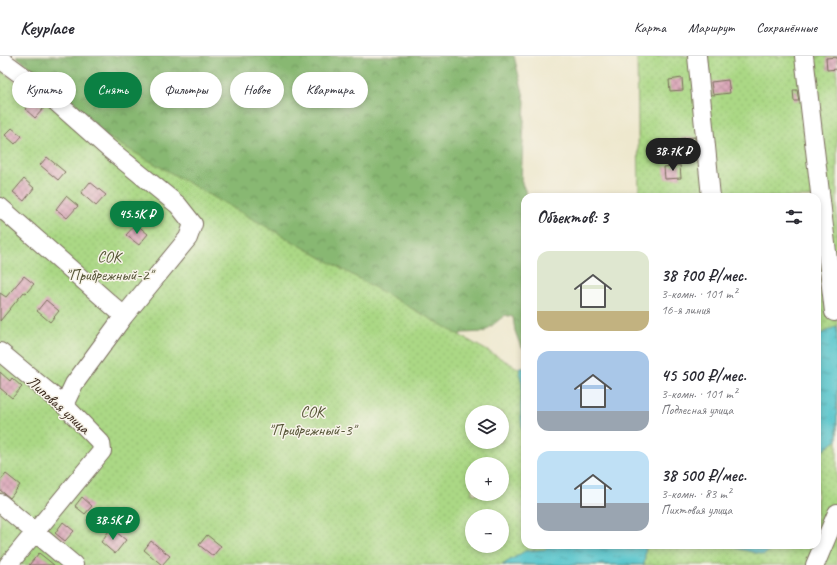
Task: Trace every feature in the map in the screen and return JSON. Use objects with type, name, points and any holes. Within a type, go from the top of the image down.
[{"type":"street","points":[[697,56],[711,193]]},
{"type":"street","points":[[804,56],[820,193]]},
{"type":"street","points":[[0,59],[46,93],[108,148],[178,205],[192,224],[188,238],[124,316],[74,384],[64,405]]},
{"type":"street","points":[[821,201],[834,312]]},
{"type":"street","points":[[0,207],[124,316]]},
{"type":"street","name":"Липовая улица","points":[[0,352],[64,405],[101,443],[102,451],[95,461],[36,532]]},
{"type":"street","points":[[0,503],[74,565]]},
{"type":"street","points":[[815,565],[837,513]]},
{"type":"street","points":[[8,565],[36,532]]},
{"type":"green space","name":"СОК \"Прибрежный-3\"","points":[[16,56],[514,56],[525,101],[521,181],[526,193],[521,193],[521,347],[515,331],[513,317],[505,315],[484,332],[462,333],[442,347],[465,420],[465,449],[482,449],[492,457],[465,457],[465,467],[268,565],[116,147],[76,104],[76,72],[36,72]]},
{"type":"green space","points":[[637,56],[837,56],[837,565],[0,565],[0,69],[12,79],[12,108],[55,108],[521,370],[521,549],[821,549],[821,193],[639,193]]},
{"type":"water","points":[[837,326],[837,440],[821,452],[821,334]]},
{"type":"water","points":[[521,367],[521,381],[519,372]]},
{"type":"water","points":[[547,549],[646,549],[644,565],[502,565],[525,551]]},
{"type":"water","points":[[740,549],[772,549],[764,555]]},
{"type":"building","points":[[837,57],[837,69],[827,70],[826,58]]},
{"type":"building","points":[[682,78],[683,90],[670,91],[669,80]]},
{"type":"building","points":[[728,80],[730,93],[713,95],[711,82]]},
{"type":"building","points":[[793,90],[797,90],[799,101],[794,101]]},
{"type":"building","points":[[26,108],[44,108],[35,118],[25,109]]},
{"type":"building","points":[[12,128],[22,136],[15,144],[5,135]]},
{"type":"building","points":[[695,137],[696,152],[679,153],[678,139]]},
{"type":"building","points":[[47,157],[65,172],[58,180],[40,165]]},
{"type":"building","points":[[680,165],[681,178],[665,179],[664,167]]},
{"type":"building","points":[[24,179],[34,188],[24,201],[13,192]]},
{"type":"building","points":[[90,182],[106,195],[96,206],[81,193]]},
{"type":"building","points":[[66,196],[78,206],[67,218],[56,209]]},
{"type":"building","points":[[136,224],[148,234],[139,245],[126,235]]},
{"type":"building","points":[[24,276],[34,284],[26,293],[24,292],[0,321],[0,293],[6,297]]},
{"type":"building","points":[[46,300],[59,311],[50,322],[37,311]]},
{"type":"building","points":[[0,372],[10,381],[12,378],[22,387],[12,398],[0,388]]},
{"type":"building","points":[[6,474],[20,485],[10,498],[0,490],[0,481]]},
{"type":"building","points":[[82,497],[92,506],[85,514],[75,506]]},
{"type":"building","points":[[63,522],[74,531],[65,541],[55,533]]},
{"type":"building","points":[[111,528],[126,540],[115,554],[101,542]]},
{"type":"building","points":[[207,535],[221,546],[213,556],[199,545]]},
{"type":"building","points":[[151,541],[170,556],[162,565],[144,550]]},
{"type":"building","points":[[39,553],[54,565],[29,565]]},
{"type":"park label","name":"СОК \"Прибрежный-2\"","points":[[109,265]]}]
